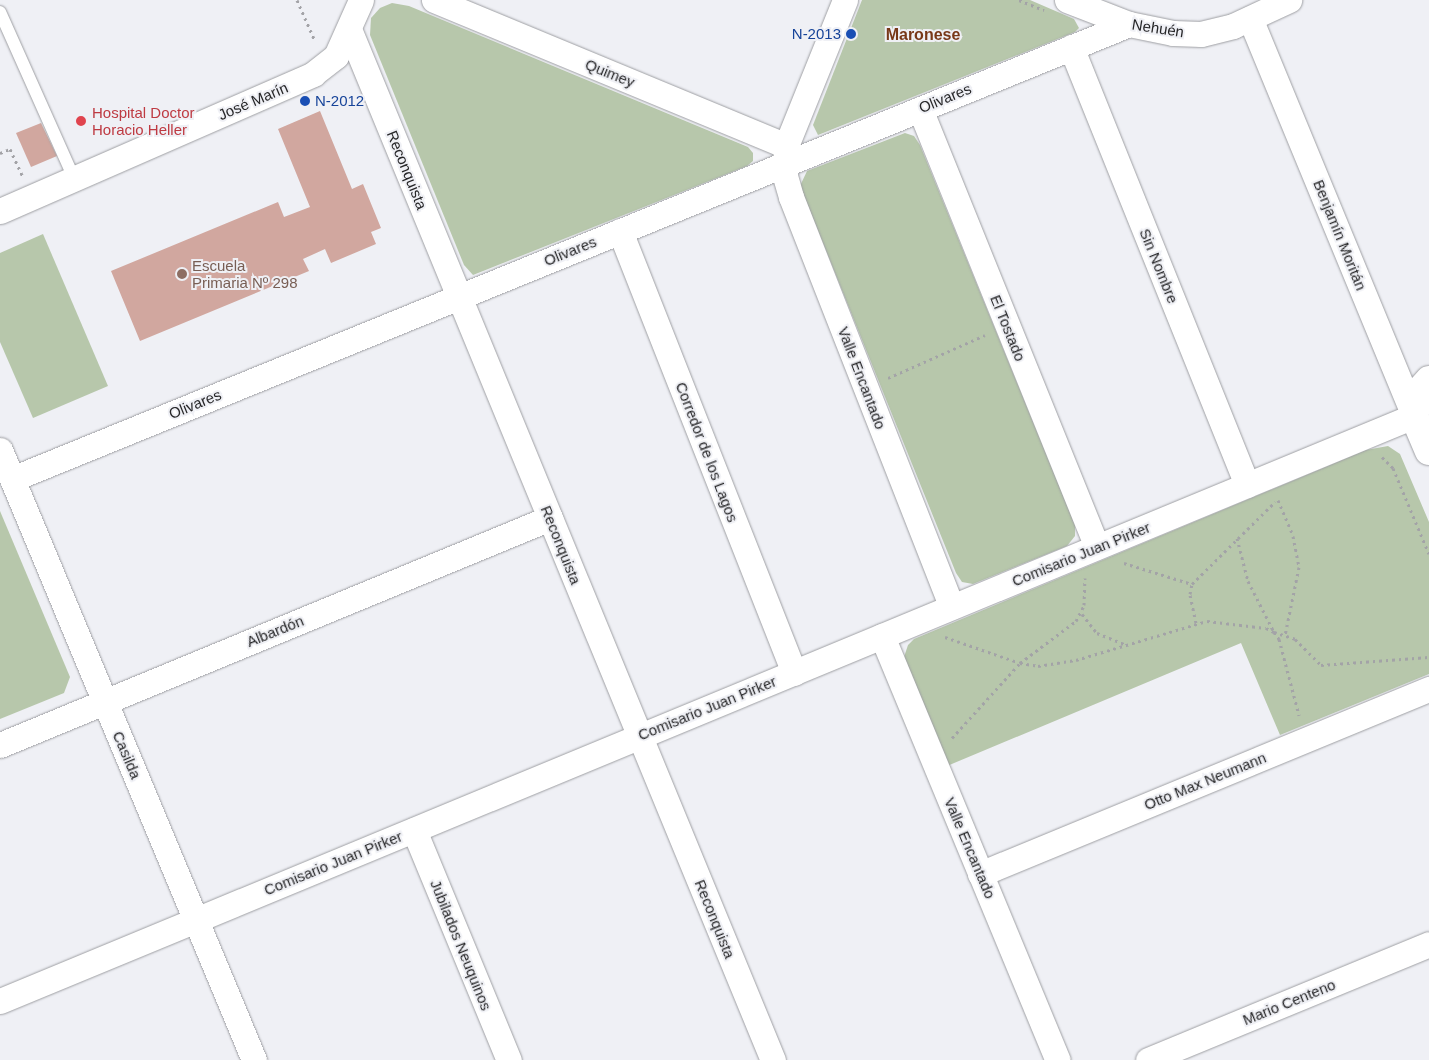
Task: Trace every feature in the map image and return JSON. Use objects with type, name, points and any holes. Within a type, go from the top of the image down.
[{"type":"street","name":"José Marín","points":[[0,211],[313,74],[336,56],[361,0]]},
{"type":"street","name":"Quimey","points":[[434,0],[786,155]]},
{"type":"street","points":[[786,155],[845,0]]},
{"type":"street","name":"Nehuén","points":[[1067,0],[1101,6],[1129,24],[1173,33],[1201,34],[1250,19]]},
{"type":"street","points":[[1250,19],[1289,0]]},
{"type":"street","name":"Benjamín Moritán","points":[[1250,19],[1422,418],[1429,452]]},
{"type":"street","name":"Olivares","points":[[12,479],[620,231],[786,155],[920,109],[1129,24]]},
{"type":"street","name":"Reconquista","points":[[349,29],[773,1060]]},
{"type":"street","name":"Sin Nombre","points":[[1071,47],[1247,485]]},
{"type":"street","name":"El Tostado","points":[[920,109],[1097,547]]},
{"type":"street","name":"Valle Encantado","points":[[786,155],[790,197],[952,607]]},
{"type":"street","name":"Corredor de los Lagos","points":[[620,231],[794,672]]},
{"type":"street","points":[[1422,418],[1421,389],[1429,380]]},
{"type":"street","name":"Comisario Juan Pirker","points":[[0,1001],[1247,485],[1422,418]]},
{"type":"street","name":"Casilda","points":[[0,450],[254,1060]]},
{"type":"street","name":"Albardón","points":[[0,745],[550,518]]},
{"type":"street","name":"Valle Encantado","points":[[882,636],[1058,1060]]},
{"type":"street","name":"Otto Max Neumann","points":[[980,874],[1429,689]]},
{"type":"street","name":"Jubilados Neuquinos","points":[[414,830],[509,1060]]},
{"type":"street","name":"Mario Centeno","points":[[1148,1060],[1429,944]]},
{"type":"lane","points":[[0,12],[74,178]]},
{"type":"path","points":[[0,153],[10,149],[19,168]]},
{"type":"path","points":[[885,380],[990,333]]},
{"type":"path","points":[[881,370],[889,389]]},
{"type":"path","points":[[1375,457],[1390,462],[1429,554]]},
{"type":"path","points":[[1196,623],[1190,594],[1192,584],[1284,494],[1266,502]]},
{"type":"path","points":[[1278,500],[1292,536],[1299,567],[1285,635]]},
{"type":"path","points":[[1237,538],[1248,581],[1282,649],[1300,720]]},
{"type":"path","points":[[1129,558],[1120,562],[1192,584]]},
{"type":"path","points":[[1076,580],[1094,573]]},
{"type":"path","points":[[1085,577],[1082,614],[1097,633],[1126,645]]},
{"type":"path","points":[[944,746],[1020,663],[1082,614]]},
{"type":"path","points":[[942,636],[1020,663],[1056,664],[1196,623],[1220,620],[1274,632],[1295,639],[1322,665],[1429,657]]},
{"type":"path","points":[[936,639],[951,632]]},
{"type":"green space","points":[[862,0],[1030,0],[1074,19],[1079,28],[1075,32],[818,135],[813,125]]},
{"type":"green space","points":[[392,3],[409,6],[748,147],[753,153],[753,161],[747,166],[473,275],[464,265],[370,35],[371,18],[380,8]]},
{"type":"green space","points":[[905,133],[914,136],[920,145],[1075,525],[1075,536],[1067,546],[973,584],[962,582],[956,573],[800,186],[807,171]]},
{"type":"green space","points":[[43,234],[108,386],[33,418],[0,342],[0,253]]},
{"type":"green space","points":[[1388,446],[1400,454],[1429,522],[1429,674],[1280,735],[1241,643],[947,766],[903,660],[908,645],[914,639],[1366,450]]},
{"type":"green space","points":[[0,511],[70,677],[64,693],[0,719]]},
{"type":"building","points":[[320,111],[352,189],[363,184],[381,228],[371,232],[376,244],[331,263],[325,249],[303,259],[309,271],[140,341],[111,271],[278,202],[284,217],[310,207],[278,129]]},
{"type":"building","points":[[41,123],[57,156],[31,167],[16,133]]},
{"type":"place","name":"N-2013","points":[[851,34]]},
{"type":"place","name":"N-2012","points":[[305,101]]},
{"type":"place","name":"Hospital Doctor Horacio Heller","points":[[81,121]]},
{"type":"place","name":"Escuela Primaria Nº 298","points":[[182,274]]},
{"type":"district","name":"Maronese","points":[[923,35]]}]
